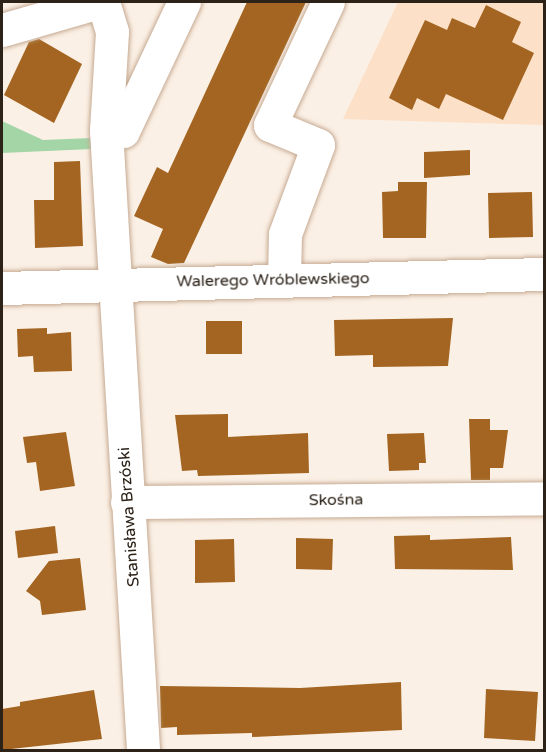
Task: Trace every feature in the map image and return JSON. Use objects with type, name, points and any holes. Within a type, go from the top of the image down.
[{"type":"street","points":[[2,30],[101,2]]},
{"type":"street","name":"Stanisława Brzóski","points":[[101,2],[112,32],[115,284],[143,750]]},
{"type":"street","points":[[112,141],[184,2]]},
{"type":"street","points":[[285,280],[285,234],[318,145],[270,125],[328,2]]},
{"type":"street","name":"Walerego Wróblewskiego","points":[[2,288],[544,274]]},
{"type":"street","name":"Skośna","points":[[127,502],[544,498]]},
{"type":"shaded area","points":[[398,2],[544,2],[544,125],[343,119]]},
{"type":"green space","points":[[2,121],[43,140],[91,138],[92,149],[2,153]]},
{"type":"building","points":[[247,2],[306,2],[184,263],[168,264],[151,257],[163,229],[134,216],[157,167],[168,173]]},
{"type":"building","points":[[486,5],[521,22],[512,42],[534,53],[503,120],[446,94],[439,109],[417,98],[412,110],[389,98],[425,20],[447,30],[452,18],[475,28]]},
{"type":"building","points":[[39,39],[82,64],[54,123],[4,95],[29,42]]},
{"type":"building","points":[[470,150],[470,175],[424,178],[424,152]]},
{"type":"building","points":[[80,161],[83,246],[35,248],[34,200],[54,200],[54,162]]},
{"type":"building","points":[[398,182],[427,182],[426,238],[383,238],[382,192],[398,191]]},
{"type":"building","points":[[532,192],[533,237],[489,238],[488,193]]},
{"type":"building","points":[[453,318],[448,366],[373,367],[373,355],[335,356],[334,320]]},
{"type":"building","points":[[206,321],[242,321],[242,354],[206,354]]},
{"type":"building","points":[[47,328],[47,334],[71,332],[72,371],[34,372],[33,356],[18,357],[17,329]]},
{"type":"building","points":[[228,414],[228,437],[308,433],[309,473],[198,476],[197,470],[182,471],[175,415]]},
{"type":"building","points":[[469,419],[490,419],[490,430],[508,430],[503,468],[490,468],[490,480],[471,480]]},
{"type":"building","points":[[66,432],[75,486],[40,491],[36,462],[27,463],[23,437]]},
{"type":"building","points":[[424,433],[426,463],[419,463],[419,470],[389,471],[387,434]]},
{"type":"building","points":[[55,526],[58,553],[18,558],[15,531]]},
{"type":"building","points":[[430,535],[430,540],[511,537],[513,570],[395,569],[394,536]]},
{"type":"building","points":[[296,538],[333,539],[332,570],[296,569]]},
{"type":"building","points":[[234,539],[235,582],[195,583],[195,540]]},
{"type":"building","points":[[80,558],[86,610],[42,615],[40,601],[26,591],[49,561]]},
{"type":"building","points":[[401,682],[402,730],[252,737],[252,733],[177,735],[177,727],[161,728],[160,686],[300,688]]},
{"type":"building","points":[[486,689],[538,692],[535,741],[484,738]]},
{"type":"building","points":[[94,690],[102,739],[2,750],[2,709],[20,706],[20,702]]}]
